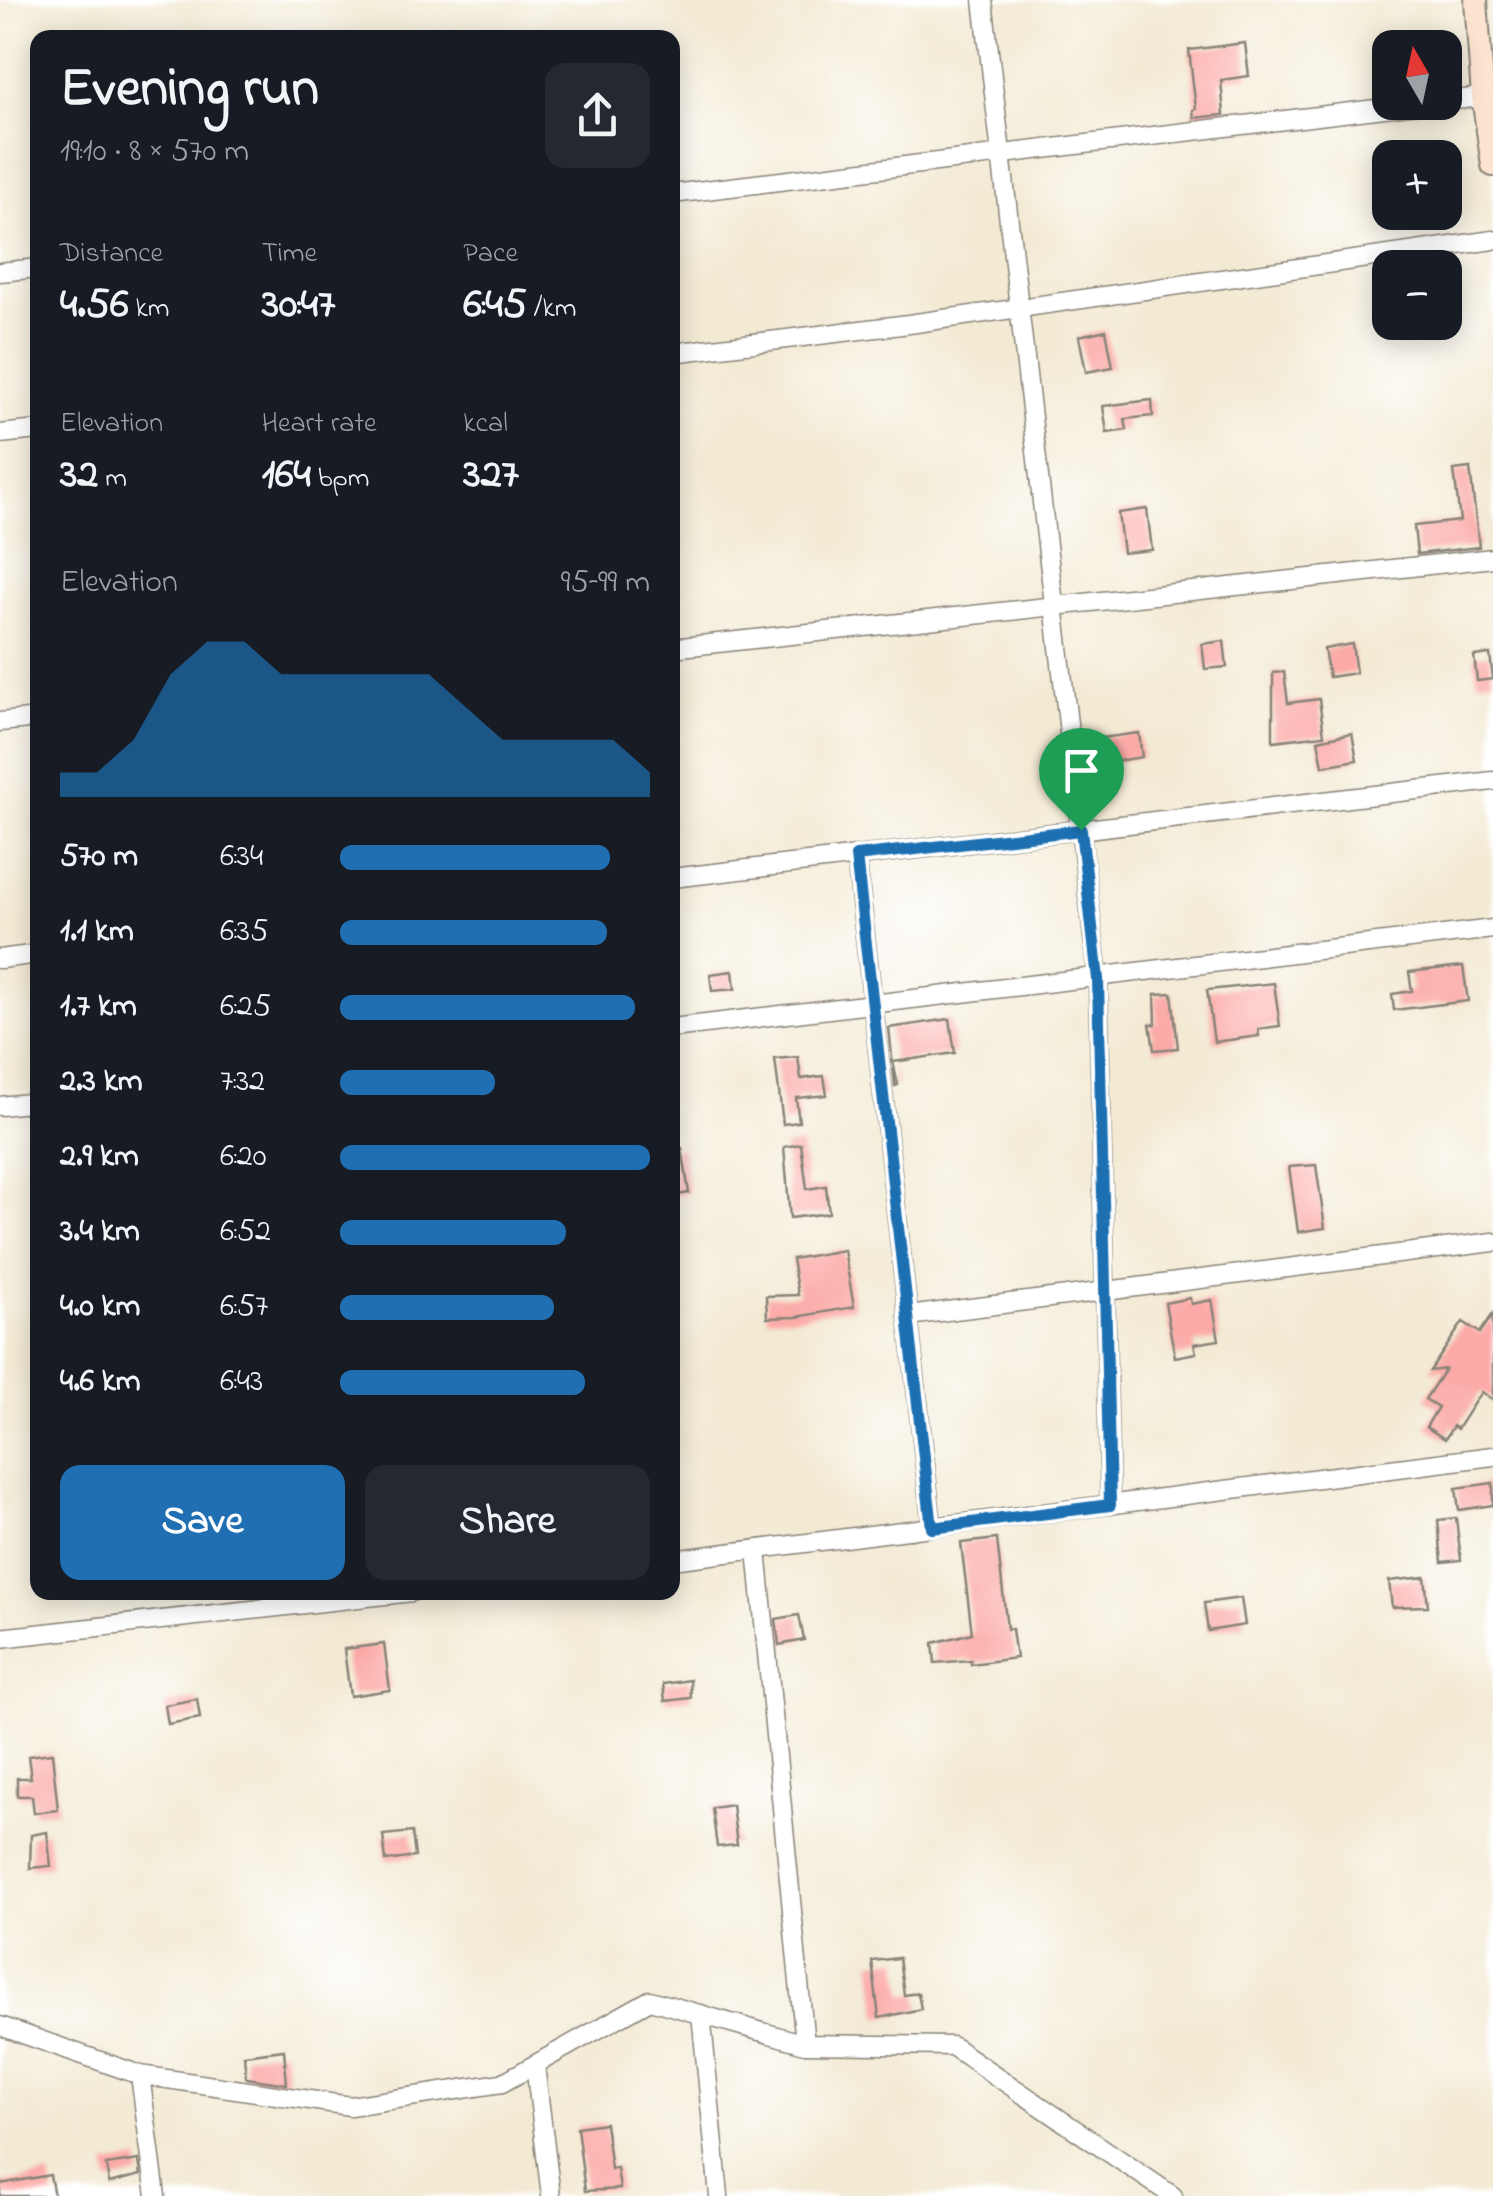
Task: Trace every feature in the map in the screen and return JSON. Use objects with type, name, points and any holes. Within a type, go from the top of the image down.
[{"type":"main road","points":[[1476,0],[1493,165]]},
{"type":"street","points":[[983,0],[1098,979],[1110,1505]]},
{"type":"street","points":[[1462,99],[1484,96]]},
{"type":"street","points":[[680,193],[1372,110]]},
{"type":"street","points":[[680,352],[1020,309],[1493,240]]},
{"type":"street","points":[[0,272],[30,269]]},
{"type":"street","points":[[0,434],[30,431]]},
{"type":"street","points":[[680,647],[1493,558]]},
{"type":"street","points":[[0,722],[30,719]]},
{"type":"street","points":[[680,877],[1493,781]]},
{"type":"street","points":[[856,856],[932,1528]]},
{"type":"street","points":[[680,1027],[1493,929]]},
{"type":"street","points":[[0,958],[30,955]]},
{"type":"street","points":[[0,1106],[30,1103]]},
{"type":"street","points":[[908,1316],[1493,1242]]},
{"type":"street","points":[[680,1559],[1493,1456]]},
{"type":"street","points":[[756,1550],[805,2044]]},
{"type":"street","points":[[0,1638],[340,1600]]},
{"type":"street","points":[[0,2026],[140,2075],[350,2106],[502,2083],[650,2000],[805,2044],[952,2046],[1173,2196]]},
{"type":"street","points":[[701,2014],[718,2196]]},
{"type":"street","points":[[535,2064],[551,2196]]},
{"type":"street","points":[[140,2075],[156,2196]]},
{"type":"building","points":[[1245,43],[1249,76],[1221,80],[1224,115],[1194,118],[1189,50]]},
{"type":"building","points":[[1106,330],[1113,367],[1086,372],[1079,336]]},
{"type":"building","points":[[1152,400],[1153,416],[1125,419],[1127,430],[1107,433],[1103,406]]},
{"type":"building","points":[[1470,468],[1479,547],[1417,554],[1414,526],[1460,521],[1454,470]]},
{"type":"building","points":[[1147,509],[1152,550],[1123,553],[1118,513]]},
{"type":"building","points":[[1224,641],[1227,667],[1205,669],[1202,644]]},
{"type":"building","points":[[1352,644],[1356,673],[1329,677],[1324,649]]},
{"type":"building","points":[[1490,654],[1493,679],[1477,681],[1474,656]]},
{"type":"building","points":[[1284,672],[1288,703],[1319,699],[1324,735],[1273,741],[1273,673]]},
{"type":"building","points":[[1139,733],[1142,757],[1105,763],[1101,738]]},
{"type":"building","points":[[1352,733],[1357,760],[1323,766],[1318,740]]},
{"type":"building","points":[[1463,966],[1468,1001],[1394,1010],[1392,994],[1412,991],[1409,972]]},
{"type":"building","points":[[733,971],[735,989],[712,991],[710,974]]},
{"type":"building","points":[[1274,983],[1280,1026],[1258,1029],[1259,1036],[1214,1042],[1207,990]]},
{"type":"building","points":[[1172,993],[1178,1048],[1154,1050],[1150,1024],[1156,1024],[1155,994]]},
{"type":"building","points":[[950,1019],[955,1053],[893,1062],[898,1085],[895,1086],[889,1028]]},
{"type":"building","points":[[798,1057],[801,1079],[824,1076],[827,1095],[796,1098],[799,1122],[783,1124],[775,1059]]},
{"type":"building","points":[[801,1144],[807,1189],[826,1186],[829,1213],[790,1218],[784,1147]]},
{"type":"building","points":[[680,1148],[689,1193],[680,1195]]},
{"type":"building","points":[[1316,1165],[1325,1228],[1298,1232],[1289,1167]]},
{"type":"building","points":[[844,1250],[854,1307],[767,1318],[766,1296],[798,1295],[792,1259]]},
{"type":"building","points":[[1190,1298],[1191,1304],[1212,1300],[1219,1340],[1194,1344],[1196,1353],[1175,1357],[1165,1303]]},
{"type":"building","points":[[1493,1314],[1493,1400],[1481,1392],[1457,1429],[1453,1426],[1445,1439],[1426,1427],[1438,1407],[1425,1399],[1445,1369],[1430,1371],[1463,1322],[1480,1333]]},
{"type":"building","points":[[1493,1483],[1493,1505],[1459,1510],[1456,1488]]},
{"type":"building","points":[[1456,1518],[1461,1560],[1442,1562],[1438,1520]]},
{"type":"building","points":[[997,1539],[1007,1629],[1012,1629],[1016,1658],[971,1664],[971,1660],[935,1663],[933,1643],[972,1633],[961,1543]]},
{"type":"building","points":[[1425,1577],[1428,1606],[1392,1607],[1389,1581]]},
{"type":"building","points":[[1241,1598],[1245,1625],[1208,1631],[1204,1603]]},
{"type":"building","points":[[799,1615],[804,1640],[779,1645],[776,1619]]},
{"type":"building","points":[[384,1644],[390,1690],[350,1696],[344,1649]]},
{"type":"building","points":[[690,1680],[691,1698],[665,1701],[663,1684]]},
{"type":"building","points":[[197,1699],[200,1718],[168,1724],[165,1705]]},
{"type":"building","points":[[52,1753],[58,1810],[34,1813],[32,1796],[17,1796],[17,1778],[31,1778],[28,1756]]},
{"type":"building","points":[[732,1805],[737,1845],[717,1847],[712,1808]]},
{"type":"building","points":[[47,1832],[51,1866],[30,1868],[31,1835]]},
{"type":"building","points":[[412,1832],[415,1857],[386,1861],[383,1835]]},
{"type":"building","points":[[899,1958],[904,1995],[918,1993],[921,2009],[879,2018],[872,1961]]},
{"type":"building","points":[[284,2050],[287,2084],[246,2078],[244,2055]]},
{"type":"building","points":[[605,2123],[611,2169],[617,2168],[620,2189],[585,2191],[577,2127]]},
{"type":"building","points":[[139,2160],[141,2175],[109,2183],[106,2165]]},
{"type":"building","points":[[50,2175],[54,2196],[0,2196],[0,2184]]},
{"type":"route","points":[[1081,830],[1098,979],[1110,1505],[932,1528],[856,856],[1081,830]]}]
